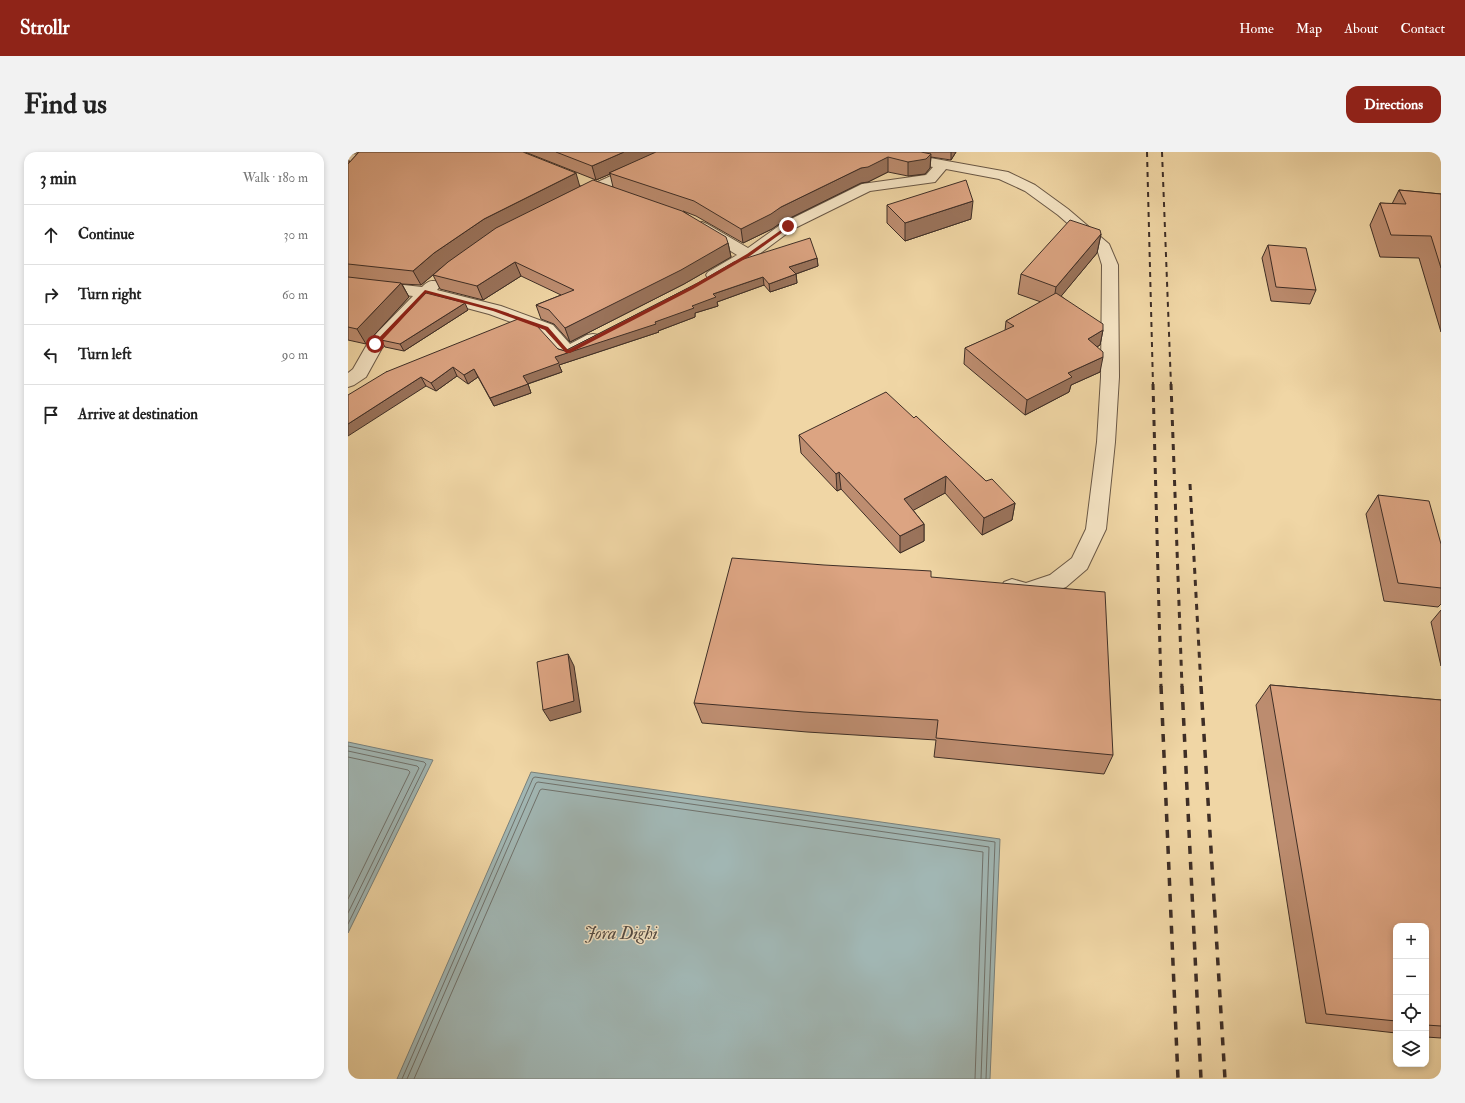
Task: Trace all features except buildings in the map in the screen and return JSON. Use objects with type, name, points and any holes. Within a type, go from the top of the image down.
[{"type":"street","points":[[563,204],[596,187],[675,152]]},
{"type":"street","points":[[873,152],[1003,175],[1030,188],[1063,212],[1104,247],[1110,265],[1109,302],[1111,348],[1106,442],[1096,529],[1080,563],[1058,581],[1026,592],[1001,584]]},
{"type":"street","points":[[348,157],[363,160],[348,176]]},
{"type":"street","points":[[704,281],[748,255],[788,226],[867,187],[930,179],[941,164]]},
{"type":"street","points":[[582,181],[618,194]]},
{"type":"street","points":[[691,220],[748,255]]},
{"type":"street","points":[[348,381],[360,373],[375,344],[425,292],[442,277]]},
{"type":"street","points":[[348,284],[425,292],[495,310],[547,329],[568,352],[609,331]]},
{"type":"water","points":[[348,742],[433,760],[348,933]]},
{"type":"water","name":"Jora Dighi","points":[[531,772],[1000,839],[990,1079],[397,1079]]},
{"type":"railway","points":[[1147,152],[1153,385]]},
{"type":"railway","points":[[1162,152],[1171,385]]},
{"type":"railway","points":[[1153,384],[1161,687]]},
{"type":"railway","points":[[1171,384],[1182,687]]},
{"type":"railway","points":[[1190,484],[1201,687]]},
{"type":"railway","points":[[1161,686],[1178,1079]]},
{"type":"railway","points":[[1182,686],[1201,1079]]},
{"type":"railway","points":[[1201,686],[1225,1079]]},
{"type":"route","points":[[375,344],[425,292],[495,310],[547,329],[568,352],[691,288],[748,255],[788,226]]}]
